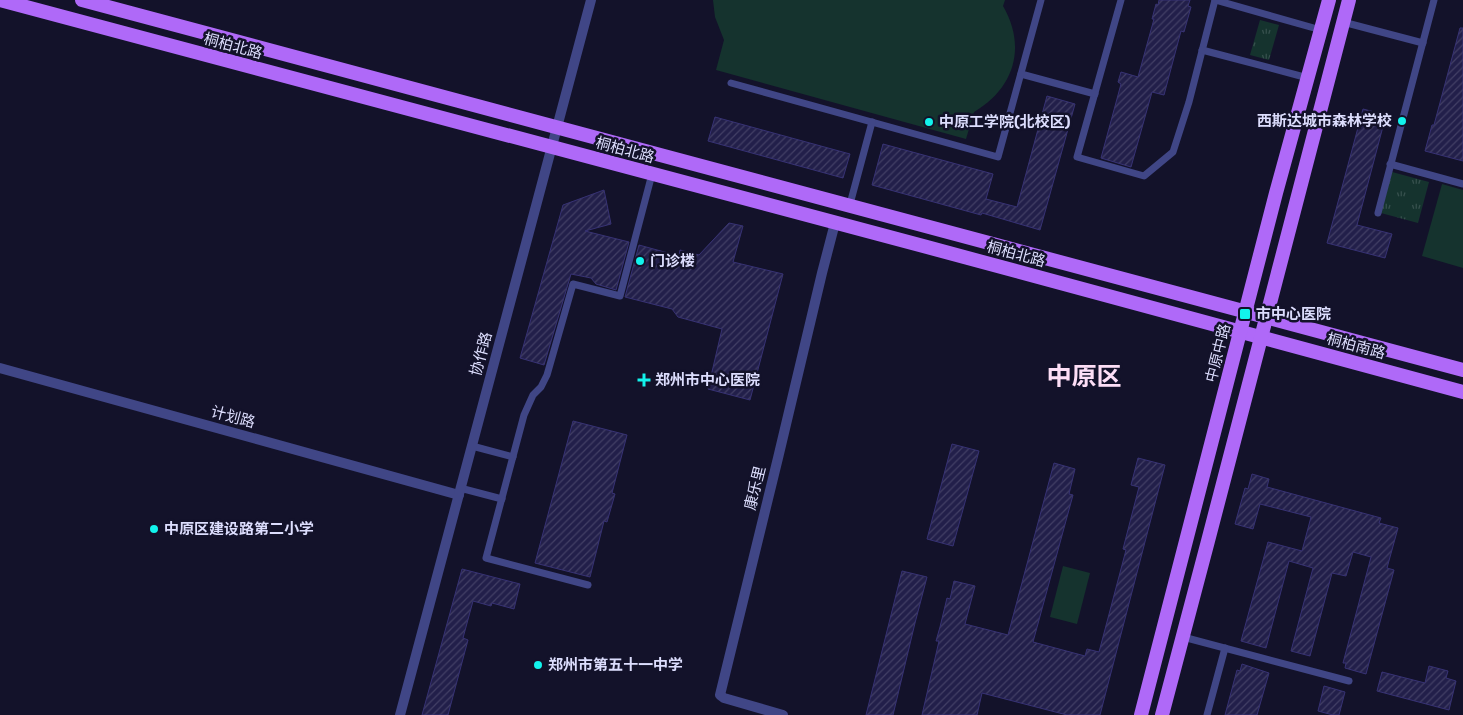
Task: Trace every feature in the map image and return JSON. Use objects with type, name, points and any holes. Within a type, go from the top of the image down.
[{"type":"main road","name":"桐柏北路","points":[[0,0],[1241,332]]},
{"type":"main road","name":"桐柏北路","points":[[82,0],[1246,310]]},
{"type":"main road","name":"中原中路","points":[[1141,715],[1329,0]]},
{"type":"main road","points":[[1162,715],[1349,0]]},
{"type":"main road","name":"桐柏南路","points":[[1246,310],[1463,370]]},
{"type":"main road","name":"桐柏南路","points":[[1241,332],[1463,392]]},
{"type":"street","name":"协作路","points":[[400,715],[591,0]]},
{"type":"street","name":"康乐里","points":[[783,715],[724,698],[720,695],[835,223]]},
{"type":"street","name":"计划路","points":[[0,368],[460,491]]},
{"type":"lane","points":[[730,83],[998,157],[1041,0]]},
{"type":"lane","points":[[1119,0],[1078,157],[1144,176],[1173,152],[1189,102],[1215,0],[1321,30]]},
{"type":"lane","points":[[1378,212],[1434,0]]},
{"type":"lane","points":[[1343,22],[1423,44]]},
{"type":"lane","points":[[1202,50],[1308,78]]},
{"type":"lane","points":[[1021,74],[1095,94]]},
{"type":"lane","points":[[850,204],[872,122]]},
{"type":"lane","points":[[1390,164],[1463,184]]},
{"type":"lane","points":[[588,585],[486,558],[524,415],[533,395],[541,387],[546,375],[573,284],[620,296],[652,174]]},
{"type":"lane","points":[[472,446],[513,457]]},
{"type":"lane","points":[[460,491],[502,499]]},
{"type":"lane","points":[[1183,637],[1349,681]]},
{"type":"lane","points":[[1207,715],[1225,648]]},
{"type":"green space","points":[[713,0],[1005,0],[1003,6],[1010,21],[1014,37],[1013,66],[999,92],[988,103],[974,112],[966,139],[716,70],[724,40],[715,17]]},
{"type":"green space","points":[[1260,20],[1279,25],[1269,60],[1250,55]]},
{"type":"green space","points":[[1392,172],[1429,182],[1418,223],[1381,213]]},
{"type":"green space","points":[[1442,184],[1463,190],[1463,268],[1422,256]]},
{"type":"green space","points":[[1063,566],[1090,573],[1077,624],[1050,617]]},
{"type":"building","points":[[1159,0],[1190,0],[1188,6],[1191,7],[1184,32],[1181,31],[1164,95],[1152,92],[1131,167],[1101,158],[1121,84],[1118,82],[1121,72],[1138,77],[1154,19],[1152,19],[1156,4],[1158,5]]},
{"type":"building","points":[[1460,28],[1463,28],[1463,161],[1425,151],[1432,125],[1434,125]]},
{"type":"building","points":[[1047,96],[1075,104],[1040,230],[872,185],[883,144],[993,174],[986,199],[1017,207]]},
{"type":"building","points":[[1363,109],[1386,115],[1357,225],[1392,234],[1385,258],[1327,243]]},
{"type":"building","points":[[715,117],[850,154],[843,178],[708,141]]},
{"type":"building","points":[[604,190],[611,224],[585,231],[629,242],[616,290],[596,284],[591,278],[571,274],[544,365],[520,358],[563,205]]},
{"type":"building","points":[[729,223],[743,226],[733,262],[783,274],[750,400],[708,389],[722,329],[678,317],[672,309],[625,297],[639,245],[679,256],[680,250],[699,255]]},
{"type":"building","points":[[573,421],[627,435],[612,493],[615,494],[607,522],[604,521],[590,577],[535,563]]},
{"type":"building","points":[[952,444],[979,451],[953,546],[927,539]]},
{"type":"building","points":[[1138,458],[1165,465],[1100,715],[1067,715],[982,693],[977,715],[922,715],[939,641],[936,641],[947,598],[950,599],[954,581],[975,586],[965,624],[1008,635],[1054,463],[1075,469],[1069,494],[1073,495],[1033,642],[1085,656],[1087,649],[1099,652],[1126,550],[1123,549],[1139,487],[1131,485]]},
{"type":"building","points":[[1252,474],[1269,479],[1267,487],[1381,518],[1379,523],[1398,528],[1387,568],[1394,570],[1366,674],[1345,668],[1346,663],[1343,663],[1371,557],[1353,552],[1346,576],[1332,573],[1310,656],[1291,651],[1313,568],[1289,561],[1266,648],[1241,641],[1268,542],[1302,551],[1311,517],[1260,504],[1253,529],[1235,524],[1245,488],[1248,489]]},
{"type":"building","points":[[462,569],[520,584],[514,609],[492,603],[491,606],[473,601],[463,638],[468,640],[448,715],[422,715]]},
{"type":"building","points":[[902,571],[927,577],[893,715],[866,715]]},
{"type":"building","points":[[1242,664],[1269,673],[1257,715],[1225,715],[1237,670],[1240,671]]},
{"type":"building","points":[[1429,666],[1448,671],[1446,678],[1456,681],[1449,710],[1377,691],[1382,672],[1425,683]]},
{"type":"building","points":[[1324,686],[1345,692],[1339,715],[1318,711]]},
{"type":"place","name":"西斯达城市森林学校","points":[[1402,121]]},
{"type":"place","name":"中原工学院(北校区)","points":[[929,122]]},
{"type":"place","name":"门诊楼","points":[[640,261]]},
{"type":"place","name":"市中心医院","points":[[1245,314]]},
{"type":"place","name":"郑州市中心医院","points":[[644,380]]},
{"type":"place","name":"中原区建设路第二小学","points":[[154,529]]},
{"type":"place","name":"郑州市第五十一中学","points":[[538,665]]},
{"type":"district","name":"中原区","points":[[1084,376]]}]
